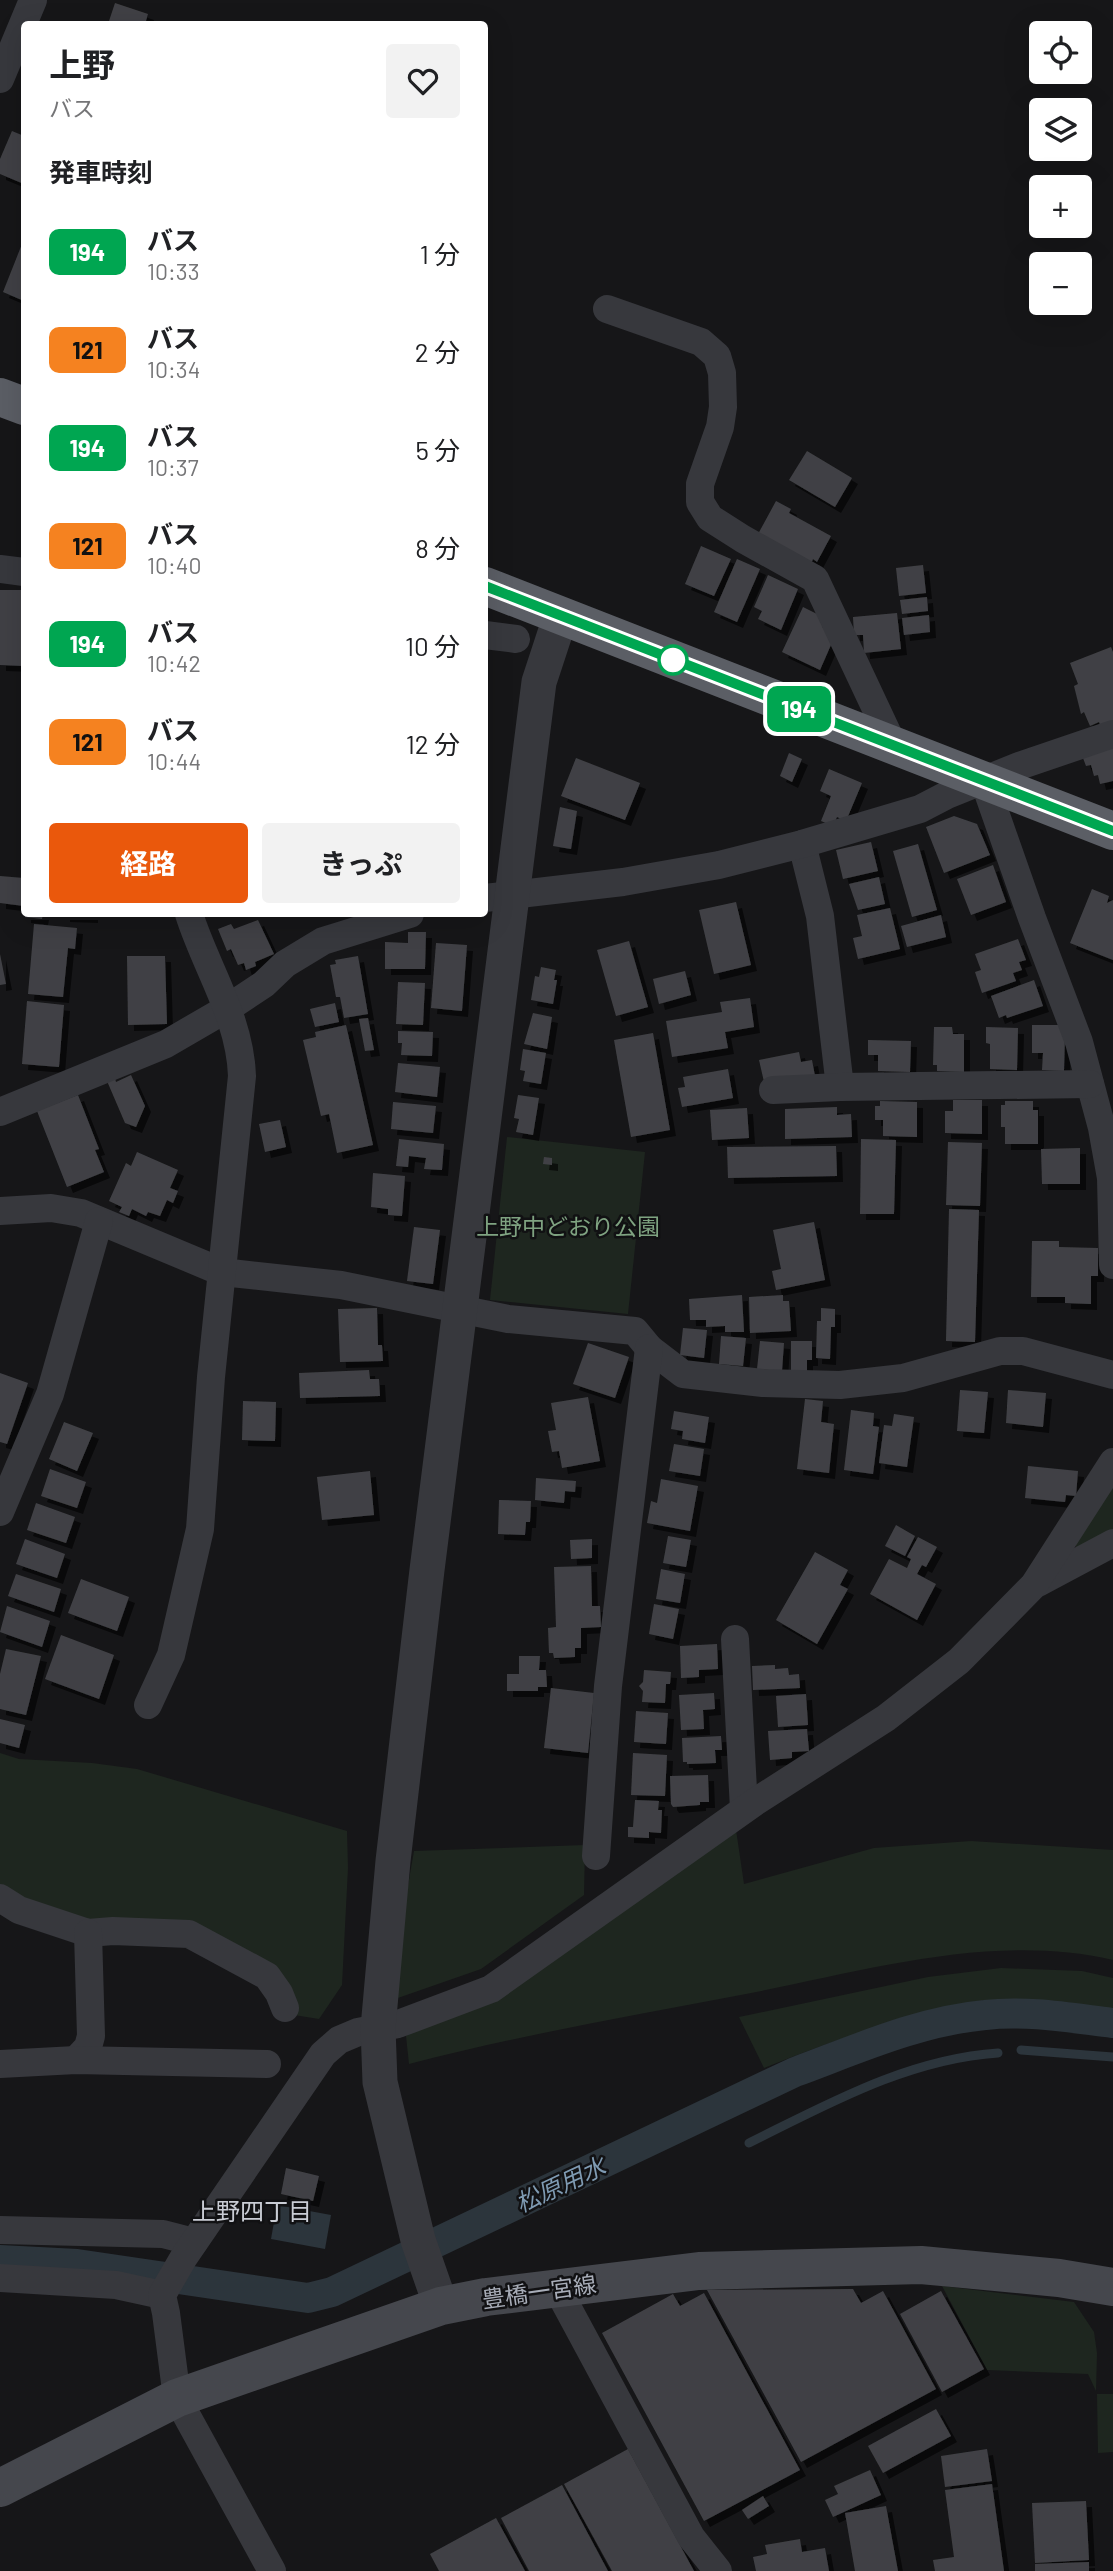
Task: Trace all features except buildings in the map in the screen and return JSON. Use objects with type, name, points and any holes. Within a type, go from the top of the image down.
[{"type":"highway","points":[[0,397],[21,405]]},
{"type":"highway","points":[[488,587],[1113,831]]},
{"type":"main road","name":"豊橋一宮線","points":[[0,2488],[177,2398],[441,2306],[556,2288],[699,2271],[921,2265],[1059,2278],[1113,2287]]},
{"type":"street","points":[[24,21],[33,0]]},
{"type":"street","points":[[0,79],[21,29]]},
{"type":"street","points":[[607,309],[701,342],[717,356],[722,373],[723,407],[720,427],[700,484],[700,502],[710,518],[815,579],[893,745]]},
{"type":"street","points":[[0,569],[21,572]]},
{"type":"street","points":[[441,2306],[423,2254],[380,2082],[378,2028],[398,1820],[460,1310],[499,897],[541,671],[561,615]]},
{"type":"street","points":[[488,635],[516,639]]},
{"type":"street","points":[[499,897],[623,882],[719,865],[802,844],[911,813],[984,780],[1113,734]]},
{"type":"street","points":[[984,780],[1031,918],[1079,1042],[1102,1128],[1111,1178],[1113,1265]]},
{"type":"street","points":[[802,844],[820,916],[840,1087]]},
{"type":"street","points":[[148,1705],[171,1655],[200,1529],[211,1377],[242,1076],[237,1033],[205,960],[190,917]]},
{"type":"street","points":[[0,1112],[166,1044],[228,1008],[264,984],[285,964],[323,941],[400,917]]},
{"type":"street","points":[[773,1090],[1090,1084]]},
{"type":"street","points":[[0,1211],[51,1208],[81,1213],[222,1272],[341,1285],[508,1319],[635,1331],[649,1348],[683,1374],[763,1383],[839,1385],[903,1378],[1000,1351],[1023,1351],[1113,1376]]},
{"type":"street","points":[[0,1512],[50,1394],[99,1221]]},
{"type":"street","points":[[596,1856],[609,1672],[649,1348]]},
{"type":"street","points":[[272,2571],[177,2398],[166,2313],[177,2269],[323,2054],[339,2040],[398,2024],[491,1989],[744,1809],[886,1718],[959,1661],[1034,1585],[1113,1462]]},
{"type":"street","points":[[1034,1585],[1113,1543]]},
{"type":"street","points":[[735,1639],[744,1809]]},
{"type":"street","points":[[0,1898],[19,1910],[88,1933],[113,1931],[188,1934],[267,1976],[279,1993],[285,2008]]},
{"type":"street","points":[[76,2060],[88,2047],[91,2036],[88,1933]]},
{"type":"street","points":[[0,2064],[76,2060],[267,2064]]},
{"type":"street","points":[[0,2230],[163,2234],[177,2269]]},
{"type":"street","points":[[0,2278],[116,2285],[177,2269]]},
{"type":"street","points":[[556,2288],[691,2536],[718,2571]]},
{"type":"green space","name":"上野中どおり公園","points":[[507,1137],[645,1152],[628,1314],[490,1300]]},
{"type":"green space","points":[[1113,1481],[1113,1538],[1076,1549],[1076,1535]]},
{"type":"green space","points":[[0,1753],[19,1759],[92,1763],[137,1769],[347,1831],[348,1868],[342,1985],[319,2019],[294,2015],[269,1964],[85,1924],[0,1888]]},
{"type":"green space","points":[[735,1823],[744,1884],[874,1848],[971,1841],[1113,1850],[1113,1960],[1068,1952],[1022,1950],[929,1958],[578,2026],[409,2064],[406,2036]]},
{"type":"green space","points":[[585,1845],[584,1895],[481,1969],[395,1999],[398,1943],[414,1851]]},
{"type":"green space","points":[[1001,1968],[1082,1971],[1113,1978],[1113,2012],[1028,2002],[961,2008],[860,2033],[764,2068],[739,2017],[928,1977]]},
{"type":"green space","points":[[942,2286],[1074,2302],[1094,2332],[1097,2353],[1096,2391],[1088,2374],[987,2370]]},
{"type":"green space","points":[[1097,2394],[1113,2394],[1113,2452],[1098,2453]]},
{"type":"shaded area","points":[[277,2205],[331,2215],[325,2249],[271,2239]]},
{"type":"waterway","name":"松原用水","points":[[0,2260],[77,2264],[308,2298],[332,2292],[795,2072],[888,2038],[936,2023],[1001,2014],[1049,2015],[1113,2023]]},
{"type":"waterway","points":[[1021,2050],[1113,2057]]},
{"type":"waterway","points":[[749,2143],[839,2099],[900,2074],[932,2064],[998,2053]]},
{"type":"bus line","name":"194","points":[[488,587],[1113,831]]},
{"type":"district","name":"上野四丁目","points":[[252,2210]]}]
